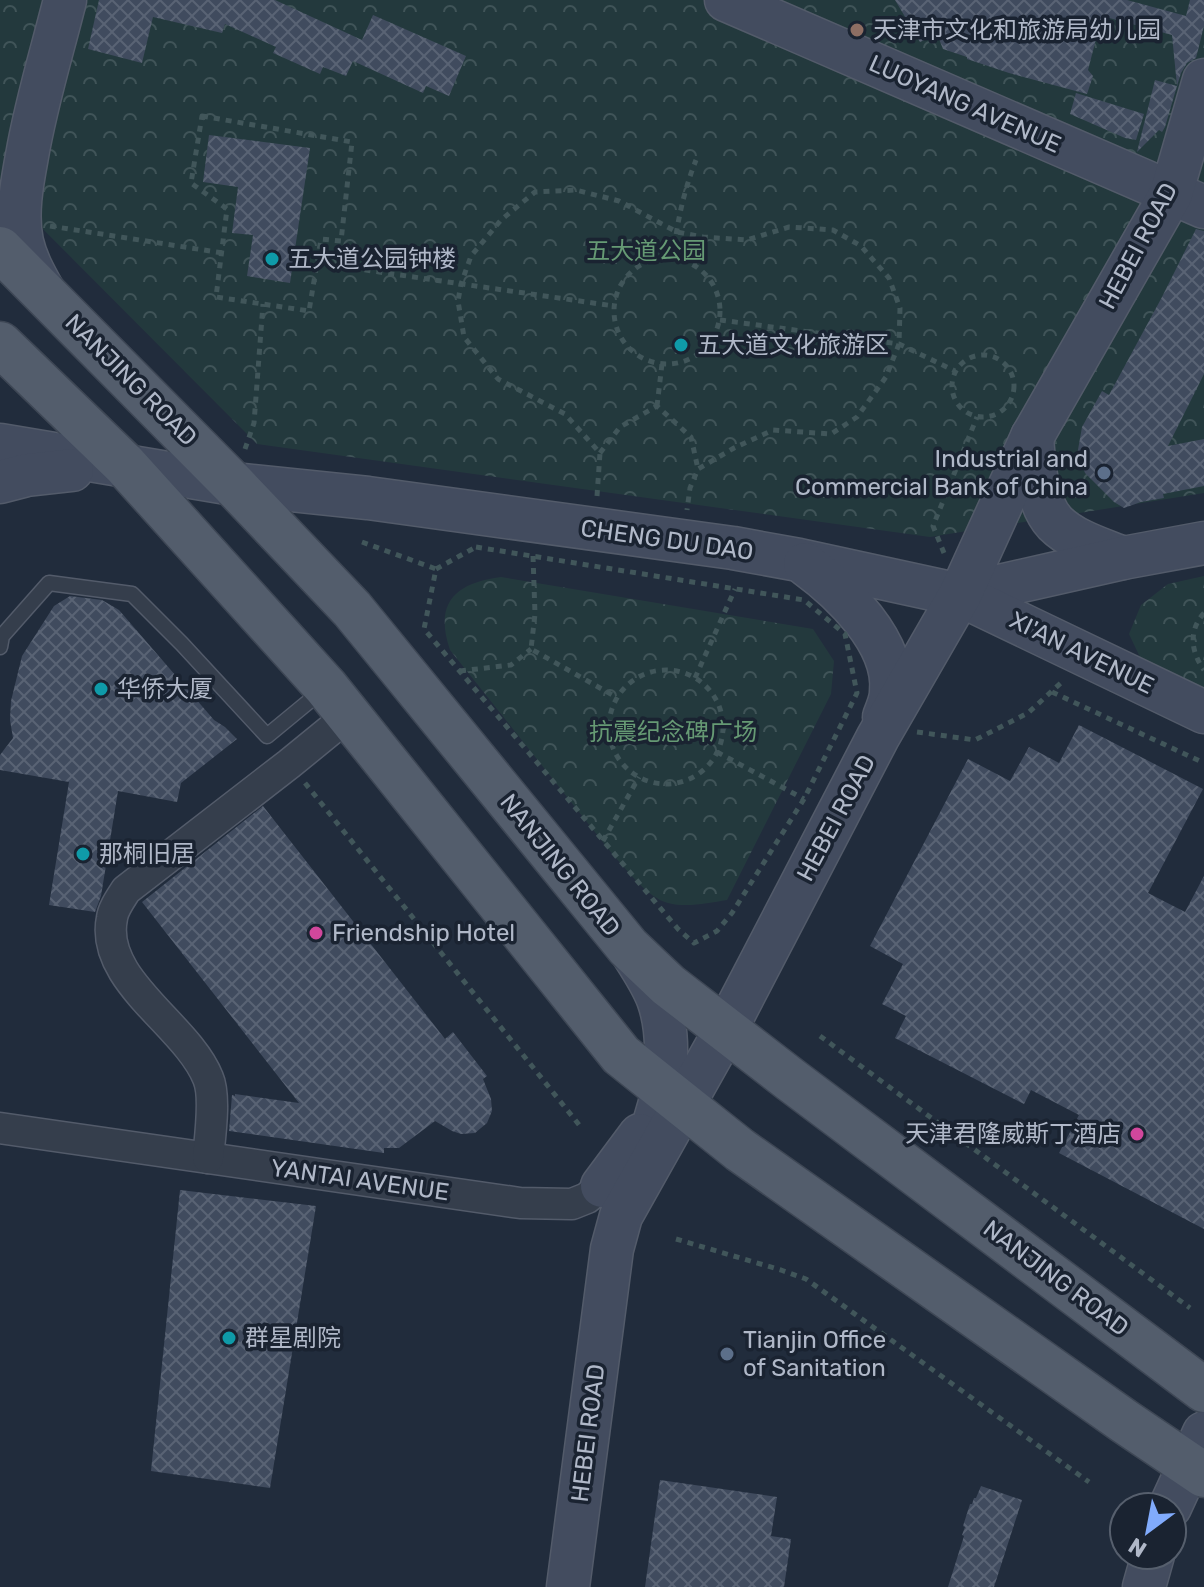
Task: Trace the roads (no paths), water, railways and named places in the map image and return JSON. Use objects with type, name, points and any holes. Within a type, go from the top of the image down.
[{"type":"main road","name":"NANJING ROAD","points":[[10,235],[44,292],[352,609],[628,947],[668,985],[791,1080],[1204,1390]]},
{"type":"main road","points":[[0,344],[125,465],[338,701],[621,1055],[740,1150],[1124,1421],[1199,1457]]},
{"type":"street","points":[[10,235],[33,120],[65,0]]},
{"type":"street","name":"LUOYANG AVENUE","points":[[734,2],[1187,200]]},
{"type":"street","name":"HEBEI ROAD","points":[[568,1587],[616,1230],[614,1195],[673,1096],[726,1029],[897,734],[1032,437],[1187,200],[1204,80]]},
{"type":"street","points":[[0,170],[14,154],[33,120]]},
{"type":"street","points":[[1032,437],[1040,496],[1054,522],[1082,541],[1123,558]]},
{"type":"street","points":[[0,445],[125,465]]},
{"type":"street","points":[[0,461],[125,465]]},
{"type":"street","points":[[0,482],[27,475],[125,465]]},
{"type":"street","name":"CHENG DU DAO","points":[[125,465],[233,484],[368,498],[683,541],[799,560],[960,595],[1204,543]]},
{"type":"street","points":[[799,560],[830,582],[870,628],[890,673],[897,734]]},
{"type":"street","name":"XI'AN AVENUE","points":[[960,595],[1204,712]]},
{"type":"street","points":[[208,1158],[212,1109],[210,1081],[199,1061],[123,971],[111,942],[112,916],[126,890],[289,764],[338,701]]},
{"type":"street","points":[[614,1195],[648,1141],[657,1115],[673,1096],[665,1055],[664,1022],[658,1000],[628,947]]},
{"type":"street","name":"YANTAI AVENUE","points":[[0,1128],[520,1203],[572,1204],[587,1198],[614,1195]]},
{"type":"street","points":[[1179,1491],[1199,1457]]},
{"type":"lane","points":[[0,647],[2,636],[49,583],[132,594],[267,736],[338,701]]},
{"type":"place","name":"天津市文化和旅游局幼儿园","points":[[857,30]]},
{"type":"place","name":"五大道公园钟楼","points":[[272,259]]},
{"type":"place","name":"五大道文化旅游区","points":[[681,345]]},
{"type":"place","name":"Industrial and Commercial Bank of China","points":[[1104,473]]},
{"type":"place","name":"华侨大厦","points":[[101,689]]},
{"type":"place","name":"那桐旧居","points":[[83,854]]},
{"type":"place","name":"Friendship Hotel","points":[[316,933]]},
{"type":"place","name":"天津君隆威斯丁酒店","points":[[1137,1134]]},
{"type":"place","name":"群星剧院","points":[[229,1338]]},
{"type":"place","name":"Tianjin Office of Sanitation","points":[[727,1354]]},
{"type":"park label","name":"五大道公园","points":[[646,251]]},
{"type":"park label","name":"抗震纪念碑广场","points":[[673,732]]}]
